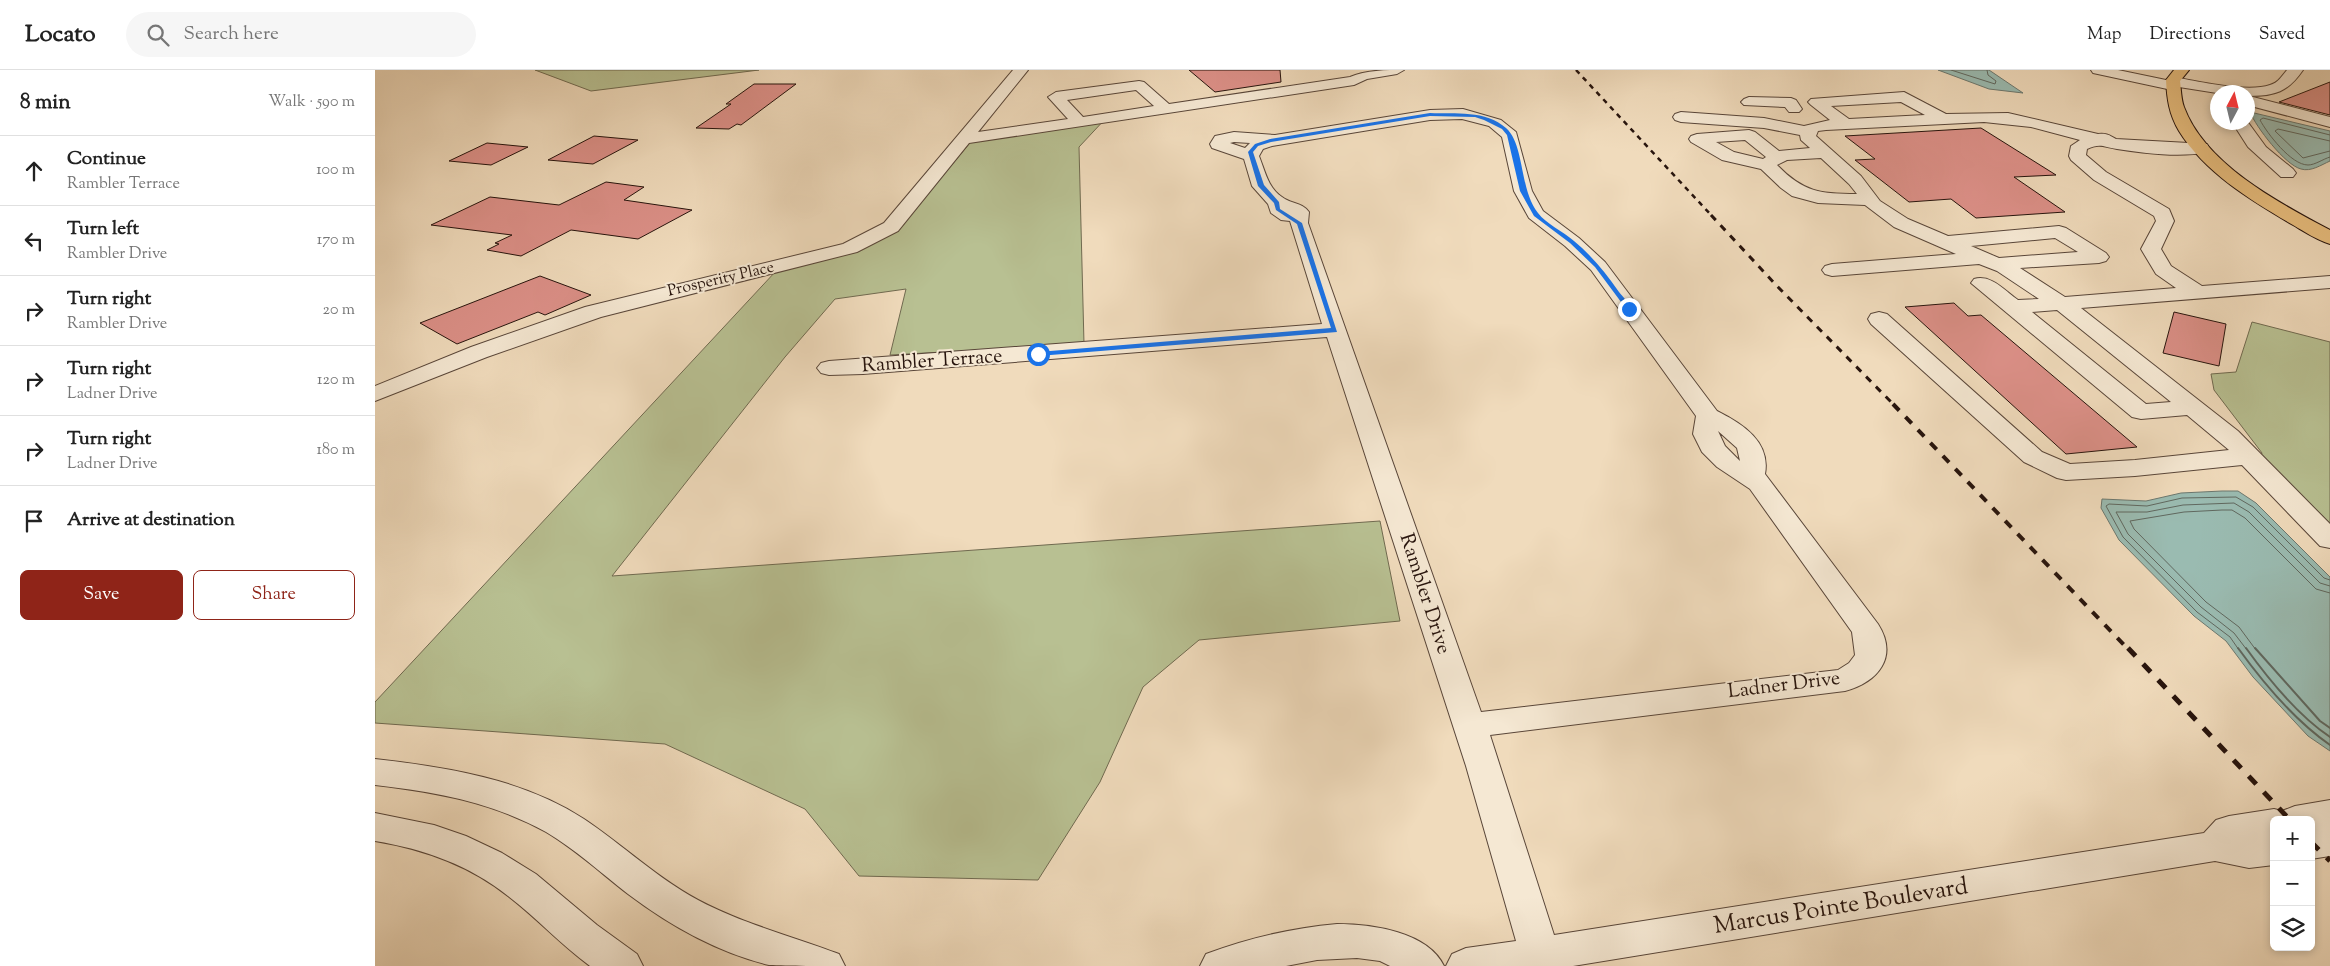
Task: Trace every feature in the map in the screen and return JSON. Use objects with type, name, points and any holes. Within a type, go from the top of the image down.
[{"type":"main road","points":[[2175,79],[2174,103],[2179,117],[2201,148],[2249,188],[2330,238]]},
{"type":"street","name":"Prosperity Place","points":[[384,390],[488,348],[593,312],[850,248],[891,227],[966,139],[1021,70]]},
{"type":"street","points":[[966,139],[1354,81],[1363,75],[1397,70]]},
{"type":"street","points":[[2098,70],[2220,85]]},
{"type":"street","points":[[2133,70],[2175,79]]},
{"type":"street","points":[[2255,89],[2269,90],[2282,85],[2296,70]]},
{"type":"street","points":[[1079,122],[1056,97],[1139,85],[1167,109]]},
{"type":"street","points":[[1100,90],[1124,115]]},
{"type":"street","points":[[1732,101],[1791,103],[1794,110]]},
{"type":"street","name":"Ladner Drive","points":[[1275,140],[1420,116],[1459,112],[1476,102]]},
{"type":"street","points":[[1749,102],[1764,122]]},
{"type":"street","points":[[2255,102],[2330,122]]},
{"type":"street","points":[[1845,124],[1829,112],[1921,107],[1943,119]]},
{"type":"street","name":"Ladner Drive","points":[[1447,114],[1498,116],[1510,135],[1523,191],[1536,214],[1572,242],[1597,266],[1708,416],[1705,428],[1708,441],[1723,460],[1736,469],[1752,475],[1867,631],[1872,646],[1871,659],[1862,671],[1845,680],[1468,726]]},
{"type":"street","points":[[1681,117],[1764,122],[1810,132]]},
{"type":"street","points":[[2201,148],[2174,149],[2116,144],[2016,120],[1984,117],[1827,125],[1811,128],[1807,137],[1855,180],[1871,200],[1901,222],[1988,261],[2061,303],[2229,436],[2330,540]]},
{"type":"street","points":[[2245,130],[2264,155],[2287,172]]},
{"type":"street","points":[[1234,137],[1275,140],[1254,147],[1251,156],[1239,150],[1221,147],[1218,142],[1234,137]]},
{"type":"street","points":[[2094,140],[2079,146],[2077,156],[2101,176],[2162,213],[2165,221],[2151,249],[2163,270],[2197,292]]},
{"type":"street","points":[[1824,153],[1793,154],[1772,161],[1790,187],[1806,194],[1837,199],[1871,200]]},
{"type":"street","name":"Rambler Drive","points":[[1251,156],[1261,186],[1277,203],[1278,209],[1299,223],[1483,766],[1542,961]]},
{"type":"street","points":[[1832,270],[2099,257],[2059,232],[1944,242]]},
{"type":"street","points":[[2013,307],[2330,282]]},
{"type":"street","points":[[1981,283],[2141,412],[2193,407]]},
{"type":"street","points":[[1879,319],[2033,457],[2066,472],[2135,468],[2250,456]]},
{"type":"street","name":"Rambler Terrace","points":[[829,368],[863,367],[1335,330]]},
{"type":"street","points":[[375,772],[449,783],[486,791],[529,808],[575,832],[637,881],[684,912],[749,943],[825,966]]},
{"type":"street","points":[[2215,846],[2229,830],[2270,824]]},
{"type":"street","points":[[375,827],[434,840],[481,859],[522,885],[566,924],[608,957],[623,966]]},
{"type":"street","name":"Marcus Pointe Boulevard","points":[[1466,966],[1542,961],[2215,846],[2249,854],[2270,851]]},
{"type":"street","points":[[1220,966],[1271,952],[1351,940],[1376,944],[1403,953],[1424,966]]},
{"type":"green space","points":[[535,70],[759,70],[591,91]]},
{"type":"green space","points":[[1107,117],[1079,147],[1084,344],[890,355],[906,289],[835,299],[785,357],[612,576],[1380,521],[1400,621],[1199,640],[1143,687],[1100,782],[1038,880],[859,876],[805,809],[665,744],[375,723],[375,702],[776,271],[900,227],[974,138]]},
{"type":"green space","points":[[2252,322],[2330,342],[2330,527],[2261,456],[2262,453],[2214,390],[2211,374],[2236,372]]},
{"type":"water","points":[[1938,70],[1989,70],[2023,93],[1989,89]]},
{"type":"water","points":[[2255,113],[2330,131],[2330,161],[2308,170],[2294,166],[2279,153],[2255,122]]},
{"type":"water","points":[[2238,491],[2256,503],[2330,577],[2330,751],[2308,736],[2253,677],[2226,641],[2194,616],[2119,540],[2101,508],[2102,499],[2146,501],[2181,493]]},
{"type":"building","points":[[1189,70],[1280,70],[1281,82],[1215,92]]},
{"type":"building","points":[[2330,82],[2330,115],[2279,102]]},
{"type":"building","points":[[754,84],[796,84],[741,125],[737,124],[729,129],[696,128],[731,104],[726,104]]},
{"type":"building","points":[[1981,128],[2056,175],[2014,177],[2065,212],[1976,218],[1951,199],[1909,202],[1855,160],[1875,159],[1845,136]]},
{"type":"building","points":[[594,136],[638,140],[593,164],[548,160]]},
{"type":"building","points":[[487,143],[528,147],[491,165],[449,161]]},
{"type":"building","points":[[606,182],[644,187],[624,200],[692,210],[638,239],[571,230],[521,256],[487,250],[499,244],[495,243],[512,235],[431,225],[490,197],[559,205]]},
{"type":"building","points":[[540,276],[591,295],[545,315],[538,312],[457,344],[420,323]]},
{"type":"building","points":[[1954,303],[1968,316],[1981,315],[2137,447],[2066,454],[1905,307]]},
{"type":"building","points":[[2174,312],[2226,324],[2219,366],[2163,353]]},
{"type":"railway","points":[[1576,70],[1712,216]]},
{"type":"railway","points":[[1711,215],[1777,286],[1894,405]]},
{"type":"railway","points":[[1893,404],[2129,650]]},
{"type":"railway","points":[[2128,648],[2286,816]]},
{"type":"railway","points":[[2315,846],[2330,861]]},
{"type":"route","points":[[1038,354],[1335,330],[1299,223],[1278,209],[1277,203],[1261,186],[1250,154],[1257,145],[1270,141],[1430,115],[1463,114],[1475,116],[1504,128],[1510,135],[1514,147],[1523,191],[1529,204],[1550,228],[1572,242],[1597,266],[1629,309]]}]
